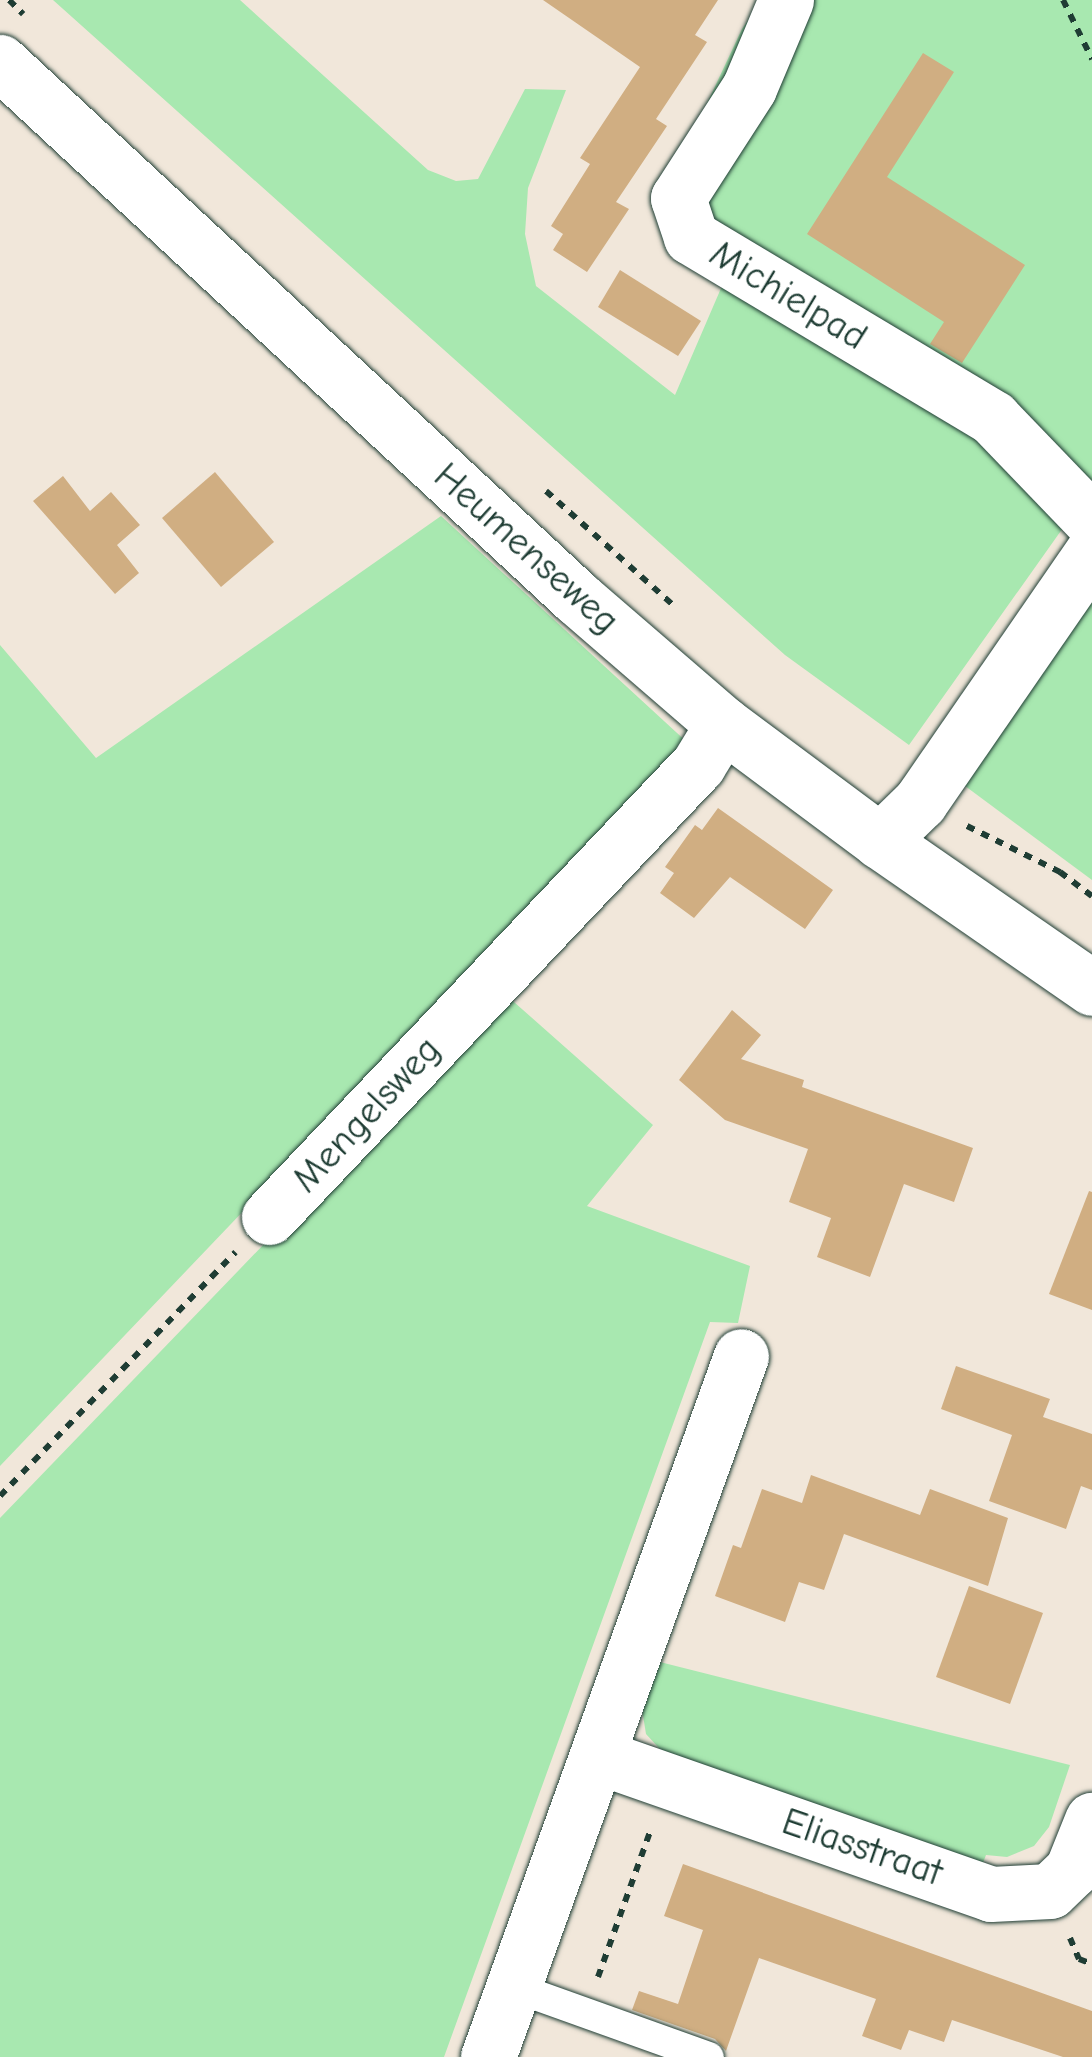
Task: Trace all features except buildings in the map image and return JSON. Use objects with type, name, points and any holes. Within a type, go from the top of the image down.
[{"type":"street","name":"Michielpad","points":[[786,0],[749,88],[678,198],[691,237],[994,418],[1092,521]]},
{"type":"street","name":"Heumenseweg","points":[[0,62],[577,598],[723,724],[880,841],[1092,988]]},
{"type":"street","points":[[880,841],[920,802],[1092,554]]},
{"type":"street","name":"Mengelsweg","points":[[270,1218],[698,765],[723,724]]},
{"type":"street","points":[[488,2057],[742,1356]]},
{"type":"street","name":"Eliasstraat","points":[[597,1756],[991,1894],[1050,1891],[1072,1870],[1092,1820]]},
{"type":"lane","points":[[513,1987],[709,2057]]},
{"type":"path","points":[[1063,0],[1092,59]]},
{"type":"path","points":[[920,802],[1060,872],[1092,896]]},
{"type":"path","name":"Mengelsweg","points":[[0,1496],[270,1218]]},
{"type":"path","points":[[585,2013],[668,1781]]},
{"type":"green space","points":[[53,0],[240,0],[428,170],[456,181],[478,179],[525,89],[566,90],[528,188],[525,234],[536,286],[675,395],[725,279],[698,247],[702,114],[742,29],[762,0],[1092,0],[1092,487],[909,745],[785,655]]},
{"type":"green space","points":[[441,516],[689,744],[0,1466],[0,645],[96,758]]},
{"type":"green space","points":[[1092,583],[1092,880],[957,780]]},
{"type":"green space","points":[[505,994],[653,1125],[587,1206],[750,1266],[738,1323],[710,1322],[444,2057],[0,2057],[0,1518]]},
{"type":"green space","points":[[656,1661],[1070,1765],[1049,1827],[1034,1846],[1007,1857],[986,1855],[981,1868],[669,1759],[646,1734],[641,1703]]}]
